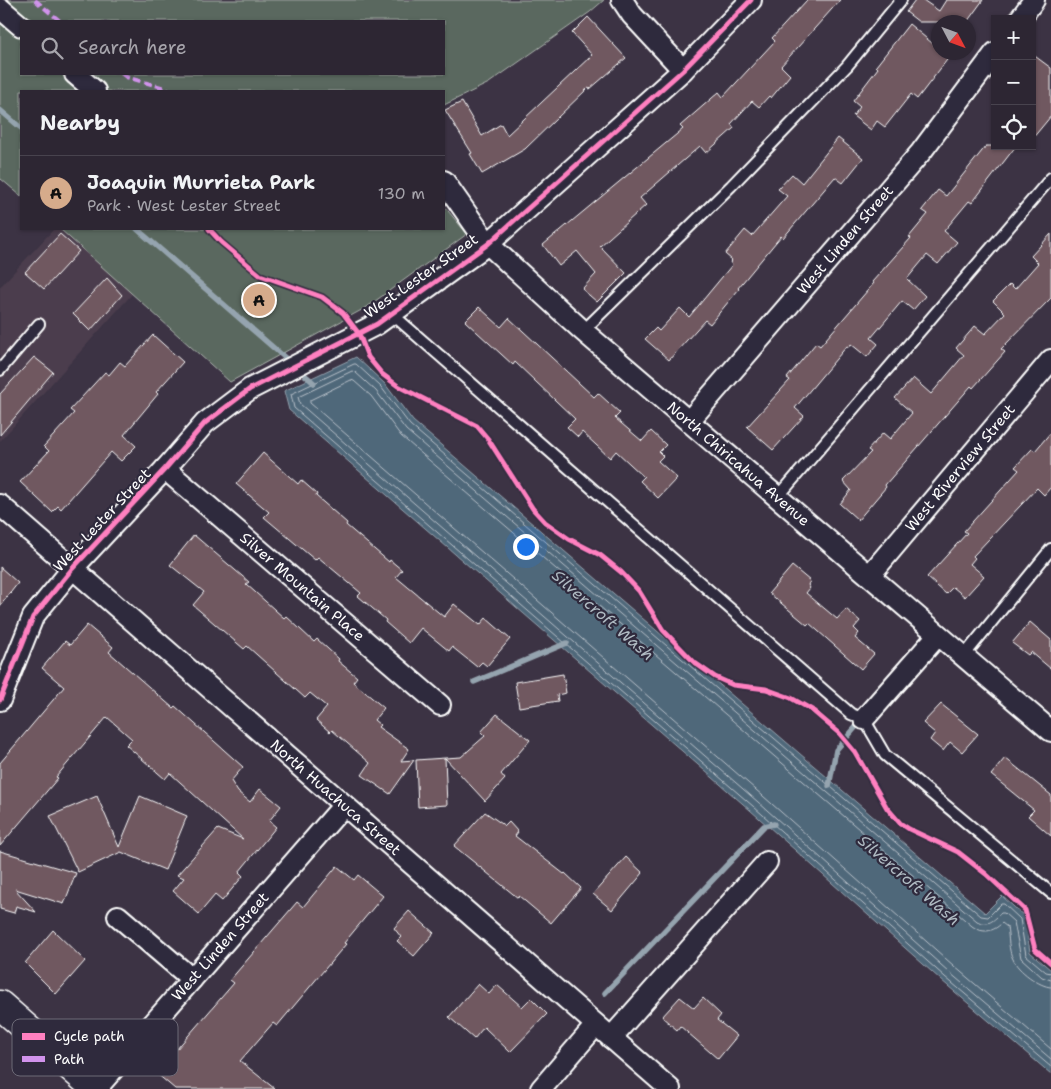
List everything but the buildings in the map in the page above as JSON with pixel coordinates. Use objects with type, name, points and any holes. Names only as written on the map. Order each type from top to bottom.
[{"type":"street","points":[[622,0],[632,15],[683,70]]},
{"type":"street","name":"West Lester Street","points":[[0,700],[33,616],[72,569],[165,470],[205,423],[250,388],[377,324],[488,244],[683,70],[751,0]]},
{"type":"street","points":[[1023,15],[1034,0]]},
{"type":"street","points":[[0,8],[20,25]]},
{"type":"street","name":"West Linden Street","points":[[689,422],[920,152],[991,58]]},
{"type":"street","points":[[76,75],[94,90]]},
{"type":"street","name":"North Chiricahua Avenue","points":[[445,182],[488,244],[583,331],[1051,731]]},
{"type":"street","name":"West Riverview Street","points":[[870,575],[1051,360]]},
{"type":"street","name":"Silver Mountain Place","points":[[165,470],[440,705]]},
{"type":"street","name":"North Huachuca Street","points":[[0,506],[670,1089]]},
{"type":"street","points":[[864,719],[938,635]]},
{"type":"street","name":"West Linden Street","points":[[157,1019],[344,805]]},
{"type":"street","points":[[540,1089],[603,1031],[766,862]]},
{"type":"street","points":[[118,916],[192,979]]},
{"type":"street","points":[[0,1005],[16,1019]]},
{"type":"street","points":[[81,1076],[96,1089]]},
{"type":"street","name":"West Linden Street","points":[[96,1089],[107,1076]]},
{"type":"lane","points":[[583,331],[731,186],[840,73],[901,0]]},
{"type":"lane","points":[[778,497],[1051,178]]},
{"type":"lane","points":[[392,314],[850,714],[864,719],[885,755],[1051,893]]},
{"type":"lane","points":[[0,370],[40,324]]},
{"type":"lane","points":[[963,657],[1051,549]]},
{"type":"shaded area","points":[[53,230],[61,230],[133,293],[0,441],[0,287]]},
{"type":"green space","points":[[0,0],[604,0],[590,12],[489,83],[445,105],[445,90],[20,90],[20,195],[1,179]]},
{"type":"green space","points":[[445,207],[467,234],[367,307],[230,382],[61,230],[445,230]]},
{"type":"water","points":[[356,357],[385,384],[413,421],[985,913],[1002,896],[1025,917],[1030,952],[1051,970],[1051,1074],[289,410],[284,391]]},
{"type":"waterway","name":"Silvercroft Wash","points":[[0,110],[20,127]]},
{"type":"waterway","name":"Silvercroft Wash","points":[[138,230],[314,383]]},
{"type":"waterway","points":[[474,682],[567,643]]},
{"type":"waterway","points":[[829,786],[836,750],[855,728]]},
{"type":"waterway","points":[[605,993],[764,826],[774,824]]},
{"type":"marked path","points":[[35,0],[59,20]]},
{"type":"marked path","points":[[123,75],[168,90]]},
{"type":"cycle path","points":[[0,700],[33,617],[72,569],[205,423],[250,389],[377,324],[488,244],[683,70],[751,0]]},
{"type":"cycle path","points":[[210,230],[221,242],[260,275],[322,297],[343,313],[359,334],[368,357],[382,374],[398,386],[477,426],[488,439],[533,509],[545,522],[569,539],[600,555],[621,572],[639,591],[663,630],[695,663],[715,677],[733,685],[766,689],[791,698],[812,710],[839,733],[855,752],[887,808],[900,823],[958,852],[986,874],[1025,910],[1035,949],[1051,963]]},
{"type":"place","name":"Joaquin Murrieta Park","points":[[259,300]]}]
